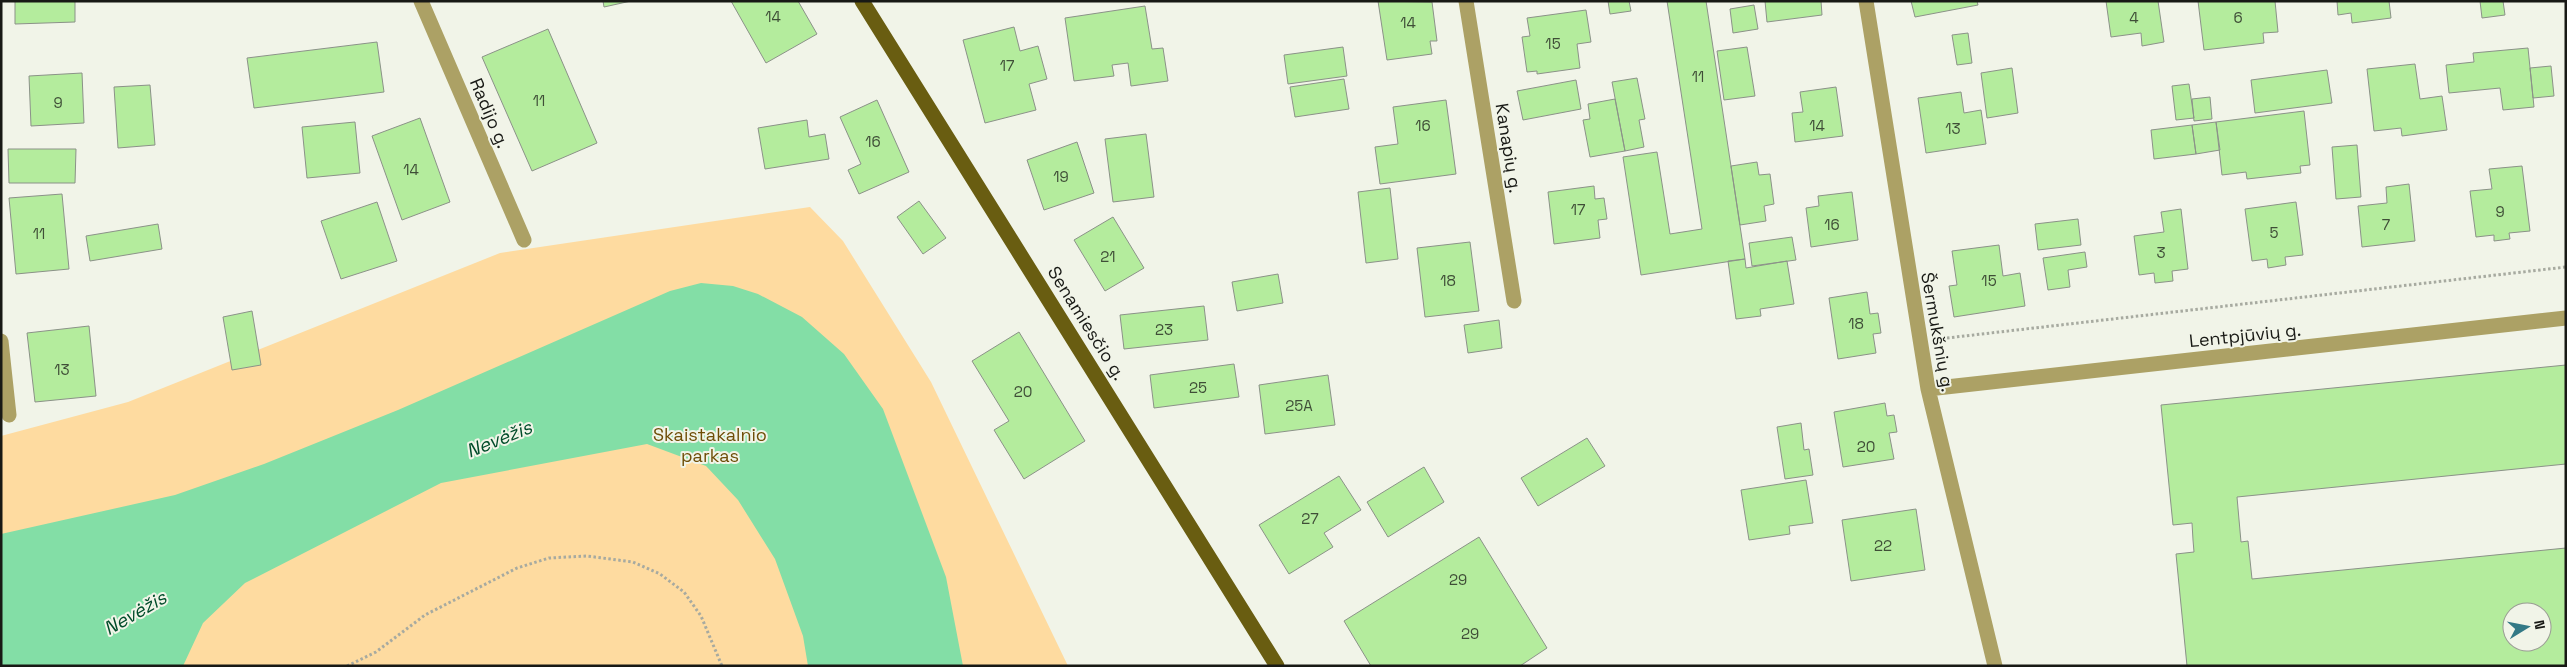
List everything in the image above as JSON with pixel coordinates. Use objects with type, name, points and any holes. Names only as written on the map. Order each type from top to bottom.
[{"type":"main road","name":"Senamiesčio g.","points":[[862,1],[1277,666]]},
{"type":"street","name":"Radijo g.","points":[[421,1],[524,240]]},
{"type":"street","name":"Kanapių g.","points":[[1466,1],[1514,301]]},
{"type":"street","name":"Šermukšnių g.","points":[[1866,1],[1928,389],[1995,666]]},
{"type":"street","name":"Lentpjūvių g.","points":[[1928,389],[2566,318]]},
{"type":"street","points":[[1,341],[9,415]]},
{"type":"path","points":[[1919,341],[2566,267]]},
{"type":"path","points":[[347,666],[376,652],[425,615],[517,568],[549,558],[587,556],[633,562],[660,574],[684,592],[701,616],[722,666]]},
{"type":"green space","name":"Skaistakalnio parkas","points":[[810,207],[843,241],[931,382],[1068,666],[1,666],[1,436],[128,402],[500,253]]},
{"type":"water","name":"Nevėžis","points":[[701,283],[733,286],[758,294],[802,317],[844,354],[883,409],[946,577],[963,666],[808,666],[803,636],[775,559],[738,500],[706,466],[647,444],[441,483],[245,583],[203,623],[183,666],[1,666],[1,534],[175,495],[264,464],[398,410],[670,291]]},
{"type":"building","points":[[15,1],[75,1],[75,22],[15,24]]},
{"type":"building","points":[[603,1],[631,1],[604,7]]},
{"type":"building","points":[[731,1],[798,1],[817,34],[766,63]]},
{"type":"building","points":[[1378,1],[1432,2],[1437,41],[1430,41],[1432,54],[1387,60]]},
{"type":"building","points":[[1608,1],[1629,1],[1631,11],[1610,14]]},
{"type":"building","points":[[1667,1],[1706,1],[1745,259],[1641,275],[1623,157],[1657,152],[1670,234],[1702,229]]},
{"type":"building","points":[[1765,1],[1821,1],[1822,15],[1767,22]]},
{"type":"building","points":[[1911,1],[1977,1],[1978,5],[1915,17]]},
{"type":"building","points":[[2106,1],[2158,1],[2164,42],[2142,46],[2141,33],[2111,37]]},
{"type":"building","points":[[2198,1],[2275,1],[2278,32],[2263,33],[2264,43],[2204,50]]},
{"type":"building","points":[[2337,1],[2389,1],[2391,18],[2352,23],[2351,13],[2338,15]]},
{"type":"building","points":[[2480,1],[2503,1],[2505,15],[2482,18]]},
{"type":"building","points":[[1754,5],[1758,29],[1733,33],[1730,9]]},
{"type":"building","points":[[1145,6],[1152,49],[1163,48],[1168,81],[1131,86],[1128,63],[1112,65],[1114,76],[1074,81],[1065,18]]},
{"type":"building","points":[[1586,10],[1591,42],[1577,44],[1580,68],[1537,74],[1537,71],[1527,72],[1522,37],[1530,36],[1527,18]]},
{"type":"building","points":[[1014,27],[1020,51],[1038,46],[1047,79],[1029,84],[1036,110],[985,123],[963,40]]},
{"type":"building","points":[[548,29],[597,143],[532,171],[482,57]]},
{"type":"building","points":[[1968,33],[1972,63],[1957,65],[1952,35]]},
{"type":"building","points":[[377,42],[384,92],[254,108],[247,58]]},
{"type":"building","points":[[1343,47],[1347,76],[1288,84],[1284,55]]},
{"type":"building","points":[[1747,47],[1755,96],[1724,100],[1717,51]]},
{"type":"building","points":[[2528,48],[2534,107],[2503,110],[2500,88],[2449,93],[2446,65],[2474,62],[2473,53]]},
{"type":"building","points":[[2415,64],[2420,99],[2442,96],[2447,130],[2402,136],[2401,128],[2374,131],[2367,69]]},
{"type":"building","points":[[2551,66],[2554,96],[2533,98],[2530,68]]},
{"type":"building","points":[[2012,68],[2018,113],[1987,118],[1981,73]]},
{"type":"building","points":[[2327,70],[2332,103],[2255,113],[2251,80]]},
{"type":"building","points":[[82,73],[84,123],[31,126],[29,76]]},
{"type":"building","points":[[1637,78],[1645,119],[1639,120],[1644,147],[1625,151],[1612,82]]},
{"type":"building","points":[[1344,79],[1349,109],[1295,117],[1290,87]]},
{"type":"building","points":[[1576,80],[1581,109],[1523,120],[1517,91]]},
{"type":"building","points":[[2189,84],[2194,118],[2176,120],[2172,86]]},
{"type":"building","points":[[150,85],[155,145],[118,148],[114,87]]},
{"type":"building","points":[[1836,87],[1843,136],[1795,142],[1792,113],[1803,112],[1800,92]]},
{"type":"building","points":[[1961,92],[1964,113],[1981,110],[1986,144],[1926,153],[1918,98]]},
{"type":"building","points":[[2210,97],[2212,119],[2194,121],[2192,99]]},
{"type":"building","points":[[1615,99],[1625,151],[1590,157],[1583,120],[1590,119],[1588,104]]},
{"type":"building","points":[[877,100],[909,172],[859,194],[848,170],[861,164],[840,117]]},
{"type":"building","points":[[1446,100],[1456,174],[1380,184],[1375,147],[1398,144],[1393,107]]},
{"type":"building","points":[[2304,111],[2310,165],[2300,166],[2301,173],[2247,179],[2246,172],[2222,175],[2216,122]]},
{"type":"building","points":[[420,118],[450,202],[402,220],[372,136]]},
{"type":"building","points":[[807,120],[809,137],[825,134],[829,159],[765,169],[758,128]]},
{"type":"building","points":[[355,122],[360,173],[307,178],[302,127]]},
{"type":"building","points":[[2216,122],[2220,150],[2196,154],[2192,125]]},
{"type":"building","points":[[2192,125],[2196,154],[2154,159],[2151,130]]},
{"type":"building","points":[[1146,134],[1154,197],[1113,202],[1105,139]]},
{"type":"building","points":[[1077,142],[1094,193],[1044,210],[1027,160]]},
{"type":"building","points":[[2357,145],[2361,197],[2336,199],[2332,147]]},
{"type":"building","points":[[8,149],[76,149],[75,183],[9,183]]},
{"type":"building","points":[[1757,162],[1759,175],[1770,174],[1774,204],[1764,206],[1766,221],[1740,225],[1731,166]]},
{"type":"building","points":[[2522,166],[2530,231],[2509,233],[2510,239],[2494,241],[2494,235],[2476,237],[2470,191],[2492,189],[2489,169]]},
{"type":"building","points":[[2409,184],[2415,241],[2362,247],[2358,206],[2387,203],[2386,187]]},
{"type":"building","points":[[1594,186],[1595,199],[1604,198],[1607,219],[1598,220],[1600,238],[1554,244],[1548,192]]},
{"type":"building","points":[[1390,188],[1398,259],[1366,263],[1358,192]]},
{"type":"building","points":[[1852,192],[1858,240],[1811,247],[1806,208],[1819,206],[1818,196]]},
{"type":"building","points":[[62,194],[69,269],[16,274],[9,198]]},
{"type":"building","points":[[919,201],[946,238],[923,254],[897,217]]},
{"type":"building","points":[[377,202],[397,261],[341,279],[321,221]]},
{"type":"building","points":[[2296,202],[2303,255],[2285,257],[2286,265],[2268,268],[2267,259],[2252,261],[2245,209]]},
{"type":"building","points":[[2181,209],[2188,269],[2172,271],[2173,281],[2155,283],[2154,273],[2139,275],[2134,236],[2164,232],[2161,212]]},
{"type":"building","points":[[1113,217],[1144,268],[1105,291],[1074,240]]},
{"type":"building","points":[[2078,219],[2081,245],[2038,250],[2035,224]]},
{"type":"building","points":[[158,224],[162,249],[90,261],[86,236]]},
{"type":"building","points":[[1792,237],[1796,260],[1752,266],[1749,243]]},
{"type":"building","points":[[1470,242],[1479,311],[1425,317],[1417,248]]},
{"type":"building","points":[[1999,245],[2003,276],[2020,273],[2025,306],[1954,317],[1949,286],[1957,285],[1952,251]]},
{"type":"building","points":[[2085,252],[2087,267],[2068,270],[2070,287],[2048,290],[2043,258]]},
{"type":"building","points":[[1745,259],[1746,268],[1787,261],[1794,304],[1760,309],[1761,316],[1736,319],[1728,261]]},
{"type":"building","points":[[1278,274],[1283,303],[1237,311],[1232,282]]},
{"type":"building","points":[[1867,292],[1870,314],[1878,313],[1881,333],[1873,334],[1876,353],[1838,359],[1829,298]]},
{"type":"building","points":[[1204,306],[1208,340],[1124,349],[1120,315]]},
{"type":"building","points":[[252,311],[261,365],[232,370],[223,317]]},
{"type":"building","points":[[1499,320],[1502,348],[1468,353],[1464,325]]},
{"type":"building","points":[[89,326],[96,396],[35,402],[27,333]]},
{"type":"building","points":[[1019,332],[1085,441],[1024,479],[994,430],[1009,421],[972,361]]},
{"type":"building","points":[[1234,364],[1239,397],[1154,408],[1150,375]]},
{"type":"building","points":[[2566,365],[2566,464],[2237,497],[2241,542],[2248,541],[2252,579],[2566,548],[2566,666],[2187,666],[2176,554],[2194,552],[2192,523],[2173,525],[2161,405]]},
{"type":"building","points":[[1328,375],[1335,425],[1265,434],[1259,385]]},
{"type":"building","points":[[1885,403],[1887,416],[1894,415],[1897,432],[1889,433],[1894,459],[1843,467],[1834,412]]},
{"type":"building","points":[[1801,423],[1804,450],[1809,449],[1813,475],[1785,479],[1777,427]]},
{"type":"building","points":[[1587,438],[1605,466],[1538,506],[1521,478]]},
{"type":"building","points":[[1424,467],[1444,502],[1388,537],[1367,502]]},
{"type":"building","points":[[1339,476],[1361,510],[1324,533],[1333,547],[1289,574],[1259,525]]},
{"type":"building","points":[[1806,480],[1813,523],[1789,526],[1790,534],[1749,540],[1741,490]]},
{"type":"building","points":[[1916,509],[1925,570],[1851,581],[1842,520]]},
{"type":"building","points":[[1479,537],[1547,648],[1520,666],[1371,666],[1344,621]]}]
